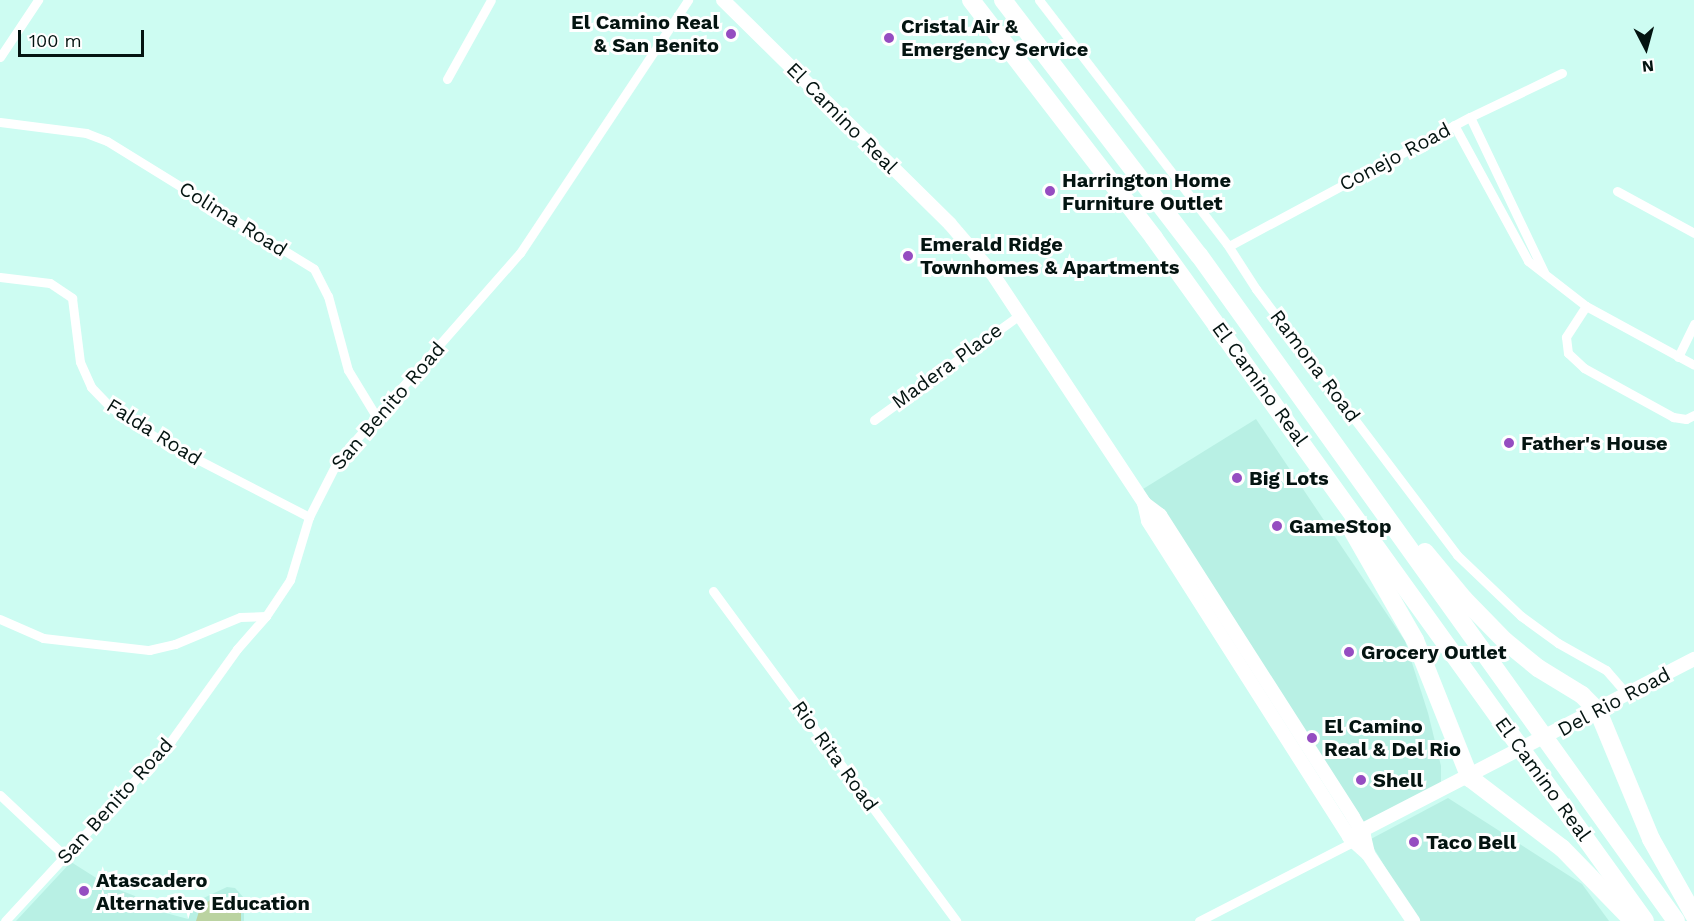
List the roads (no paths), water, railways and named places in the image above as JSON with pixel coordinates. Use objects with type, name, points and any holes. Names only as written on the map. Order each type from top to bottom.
[{"type":"highway","name":"El Camino Real","points":[[971,0],[1100,164],[1645,921]]},
{"type":"highway","name":"El Camino Real","points":[[1003,0],[1126,156],[1676,921]]},
{"type":"highway","points":[[1312,457],[1415,640],[1470,777],[1562,848],[1633,921]]},
{"type":"highway","points":[[1382,510],[1426,553],[1470,606],[1505,641],[1538,668],[1582,695],[1598,711],[1651,838],[1694,915]]},
{"type":"main road","name":"El Camino Real","points":[[723,0],[950,224],[1021,314],[1144,503],[1154,531],[1353,838],[1368,854],[1413,921]]},
{"type":"main road","name":"Del Rio Road","points":[[1353,838],[1694,659]]},
{"type":"street","points":[[0,57],[38,0]]},
{"type":"street","points":[[447,79],[492,0]]},
{"type":"street","name":"San Benito Road","points":[[5,921],[171,741],[237,649],[266,616],[290,580],[309,517],[338,460],[520,253],[688,0]]},
{"type":"street","name":"Ramona Road","points":[[1039,0],[1229,246],[1256,289],[1457,555],[1521,616],[1557,643],[1606,670],[1628,695]]},
{"type":"street","name":"Conejo Road","points":[[1229,246],[1454,125],[1562,72]]},
{"type":"street","points":[[1470,117],[1547,277]]},
{"type":"street","name":"Colima Road","points":[[0,122],[86,134],[107,141],[314,269],[328,296],[348,370],[376,416]]},
{"type":"street","points":[[1454,125],[1505,224],[1528,261],[1586,306],[1694,365]]},
{"type":"street","points":[[1617,191],[1694,233]]},
{"type":"street","name":"Falda Road","points":[[0,277],[50,283],[72,298],[84,375],[99,399],[160,440],[309,517]]},
{"type":"street","points":[[1586,306],[1566,337],[1568,353],[1584,368],[1673,417],[1686,419],[1694,414]]},
{"type":"street","name":"Madera Place","points":[[874,420],[1021,314]]},
{"type":"street","points":[[1678,357],[1694,324]]},
{"type":"street","name":"Rio Rita Road","points":[[713,591],[956,921]]},
{"type":"street","points":[[0,619],[43,638],[149,650],[175,644],[240,617],[266,616]]},
{"type":"street","points":[[0,795],[65,856]]},
{"type":"street","name":"Del Rio Road","points":[[1199,921],[1353,838]]},
{"type":"place","name":"El Camino Real & San Benito","points":[[731,34]]},
{"type":"place","name":"Cristal Air & Emergency Service","points":[[889,38]]},
{"type":"place","name":"Harrington Home Furniture Outlet","points":[[1050,191]]},
{"type":"place","name":"Emerald Ridge Townhomes & Apartments","points":[[908,256]]},
{"type":"place","name":"Father's House","points":[[1509,443]]},
{"type":"place","name":"Big Lots","points":[[1237,478]]},
{"type":"place","name":"GameStop","points":[[1277,526]]},
{"type":"place","name":"Grocery Outlet","points":[[1349,652]]},
{"type":"place","name":"El Camino Real & Del Rio","points":[[1312,738]]},
{"type":"place","name":"Shell","points":[[1361,780]]},
{"type":"place","name":"Taco Bell","points":[[1414,842]]},
{"type":"place","name":"Atascadero Alternative Education","points":[[84,891]]}]
